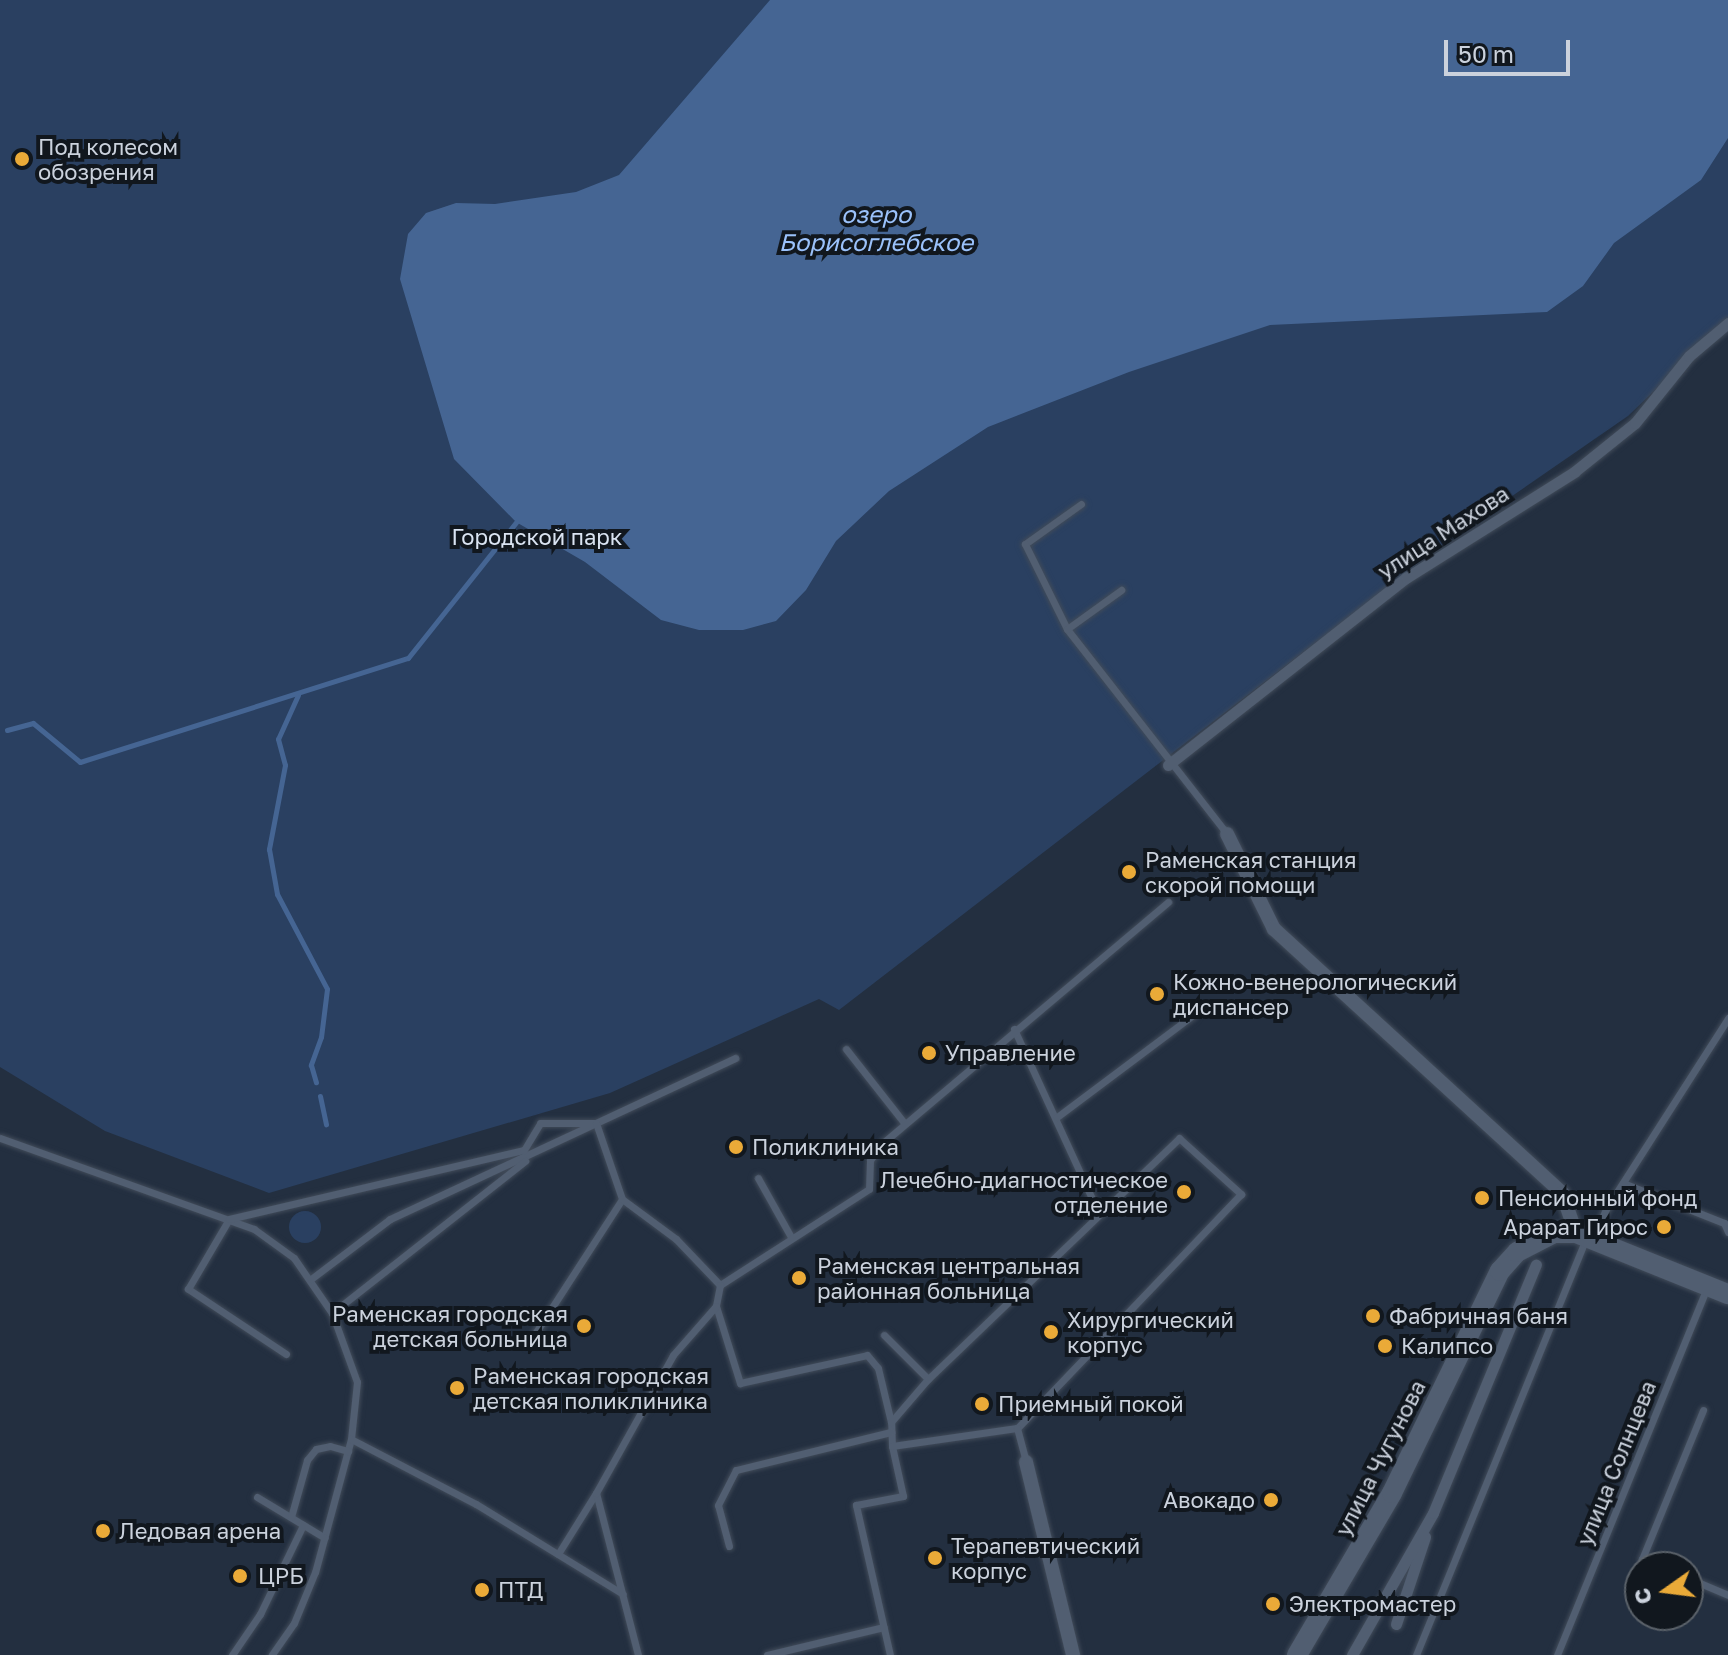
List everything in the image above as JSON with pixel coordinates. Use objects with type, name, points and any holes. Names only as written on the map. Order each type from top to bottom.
[{"type":"main road","points":[[1585,1236],[1728,1294]]},
{"type":"main road","name":"улица Чугунова","points":[[1297,1655],[1392,1493],[1500,1271],[1517,1252],[1539,1239],[1585,1236]]},
{"type":"street","name":"улица Махова","points":[[1168,765],[1406,578],[1574,472],[1635,423],[1689,356],[1728,323]]},
{"type":"street","points":[[1227,834],[1274,929],[1562,1193],[1585,1236]]},
{"type":"street","points":[[1396,1624],[1433,1513],[1536,1264]]},
{"type":"street","points":[[1026,1462],[1073,1655]]},
{"type":"street","points":[[1352,1655],[1433,1513]]},
{"type":"lane","points":[[1081,504],[1025,544],[1067,629],[1168,765],[1227,834]]},
{"type":"lane","points":[[1067,629],[1121,590]]},
{"type":"lane","points":[[890,1655],[856,1505],[903,1496],[892,1446],[891,1422],[878,1368],[867,1355],[740,1383],[716,1306],[720,1285],[869,1189],[870,1160],[905,1124],[1168,902]]},
{"type":"lane","points":[[1057,1117],[1193,1015]]},
{"type":"lane","points":[[1416,1655],[1585,1236],[1623,1183],[1728,1018]]},
{"type":"lane","points":[[1014,1029],[1098,1212]]},
{"type":"lane","points":[[846,1049],[905,1124]]},
{"type":"lane","points":[[311,1279],[390,1219],[735,1058]]},
{"type":"lane","points":[[286,1354],[188,1289],[229,1219],[524,1150],[540,1123],[596,1123]]},
{"type":"lane","points":[[596,1123],[622,1199],[676,1239],[720,1285]]},
{"type":"lane","points":[[0,1138],[229,1219],[276,1244],[311,1279],[332,1313],[357,1382],[351,1439],[306,1596],[272,1655]]},
{"type":"lane","points":[[891,1422],[928,1379],[1098,1212],[1179,1138],[1241,1194],[1017,1428],[892,1446]]},
{"type":"lane","points":[[332,1313],[536,1152]]},
{"type":"lane","points":[[758,1178],[791,1237]]},
{"type":"lane","points":[[1623,1183],[1724,1223],[1728,1232]]},
{"type":"lane","points":[[529,1343],[622,1199]]},
{"type":"lane","name":"улица Солнцева","points":[[1557,1655],[1708,1285]]},
{"type":"lane","points":[[558,1554],[673,1355],[716,1306]]},
{"type":"lane","points":[[884,1335],[928,1379]]},
{"type":"lane","points":[[1645,1551],[1703,1410]]},
{"type":"lane","points":[[1017,1428],[1026,1462]]},
{"type":"lane","points":[[729,1546],[718,1505],[736,1470],[891,1432]]},
{"type":"lane","points":[[351,1439],[476,1504],[623,1594]]},
{"type":"lane","points":[[291,1517],[307,1460],[316,1449],[330,1446],[348,1451]]},
{"type":"lane","points":[[596,1493],[638,1655]]},
{"type":"lane","points":[[257,1497],[325,1538]]},
{"type":"lane","points":[[232,1655],[260,1614],[303,1525]]},
{"type":"lane","points":[[1704,1585],[1728,1595]]},
{"type":"lane","points":[[767,1655],[884,1627]]},
{"type":"green space","name":"Городской парк","points":[[0,0],[1728,0],[1728,320],[1628,416],[1450,539],[839,1010],[819,999],[610,1093],[269,1193],[105,1131],[0,1067]]},
{"type":"green space","points":[[305,1211],[317,1215],[321,1227],[317,1239],[305,1243],[293,1239],[289,1227],[293,1215]]},
{"type":"water","name":"озеро Борисоглебское","points":[[770,0],[1728,0],[1728,138],[1701,180],[1614,243],[1583,286],[1547,312],[1270,325],[1129,372],[988,427],[889,491],[836,541],[806,590],[776,621],[743,630],[699,630],[661,620],[585,562],[516,522],[454,459],[400,279],[408,234],[426,213],[456,203],[495,204],[576,192],[619,175]]},
{"type":"waterway","points":[[7,730],[33,723],[80,762],[408,658],[516,522]]},
{"type":"waterway","points":[[298,695],[278,739],[285,765],[269,849],[277,894],[327,989],[321,1037],[311,1065],[316,1082]]},
{"type":"waterway","points":[[320,1096],[326,1124]]},
{"type":"place","name":"Под колесом обозрения","points":[[22,159]]},
{"type":"place","name":"Раменская станция скорой помощи","points":[[1129,872]]},
{"type":"place","name":"Кожно-венерологический диспансер","points":[[1157,994]]},
{"type":"place","name":"Управление","points":[[929,1053]]},
{"type":"place","name":"Поликлиника","points":[[736,1147]]},
{"type":"place","name":"Лечебно-диагностическое отделение","points":[[1184,1192]]},
{"type":"place","name":"Пенсионный фонд","points":[[1482,1198]]},
{"type":"place","name":"Арарат Гирос","points":[[1664,1227]]},
{"type":"place","name":"Раменская центральная районная больница","points":[[799,1278]]},
{"type":"place","name":"Фабричная баня","points":[[1373,1316]]},
{"type":"place","name":"Раменская городская детская больница","points":[[584,1326]]},
{"type":"place","name":"Хирургический корпус","points":[[1051,1332]]},
{"type":"place","name":"Калипсо","points":[[1385,1346]]},
{"type":"place","name":"Раменская городская детская поликлиника","points":[[457,1388]]},
{"type":"place","name":"Приемный покой","points":[[982,1404]]},
{"type":"place","name":"Авокадо","points":[[1271,1500]]},
{"type":"place","name":"Ледовая арена","points":[[103,1531]]},
{"type":"place","name":"Терапевтический корпус","points":[[935,1558]]},
{"type":"place","name":"ЦРБ","points":[[240,1576]]},
{"type":"place","name":"ПТД","points":[[482,1590]]},
{"type":"place","name":"Электромастер","points":[[1273,1604]]}]
